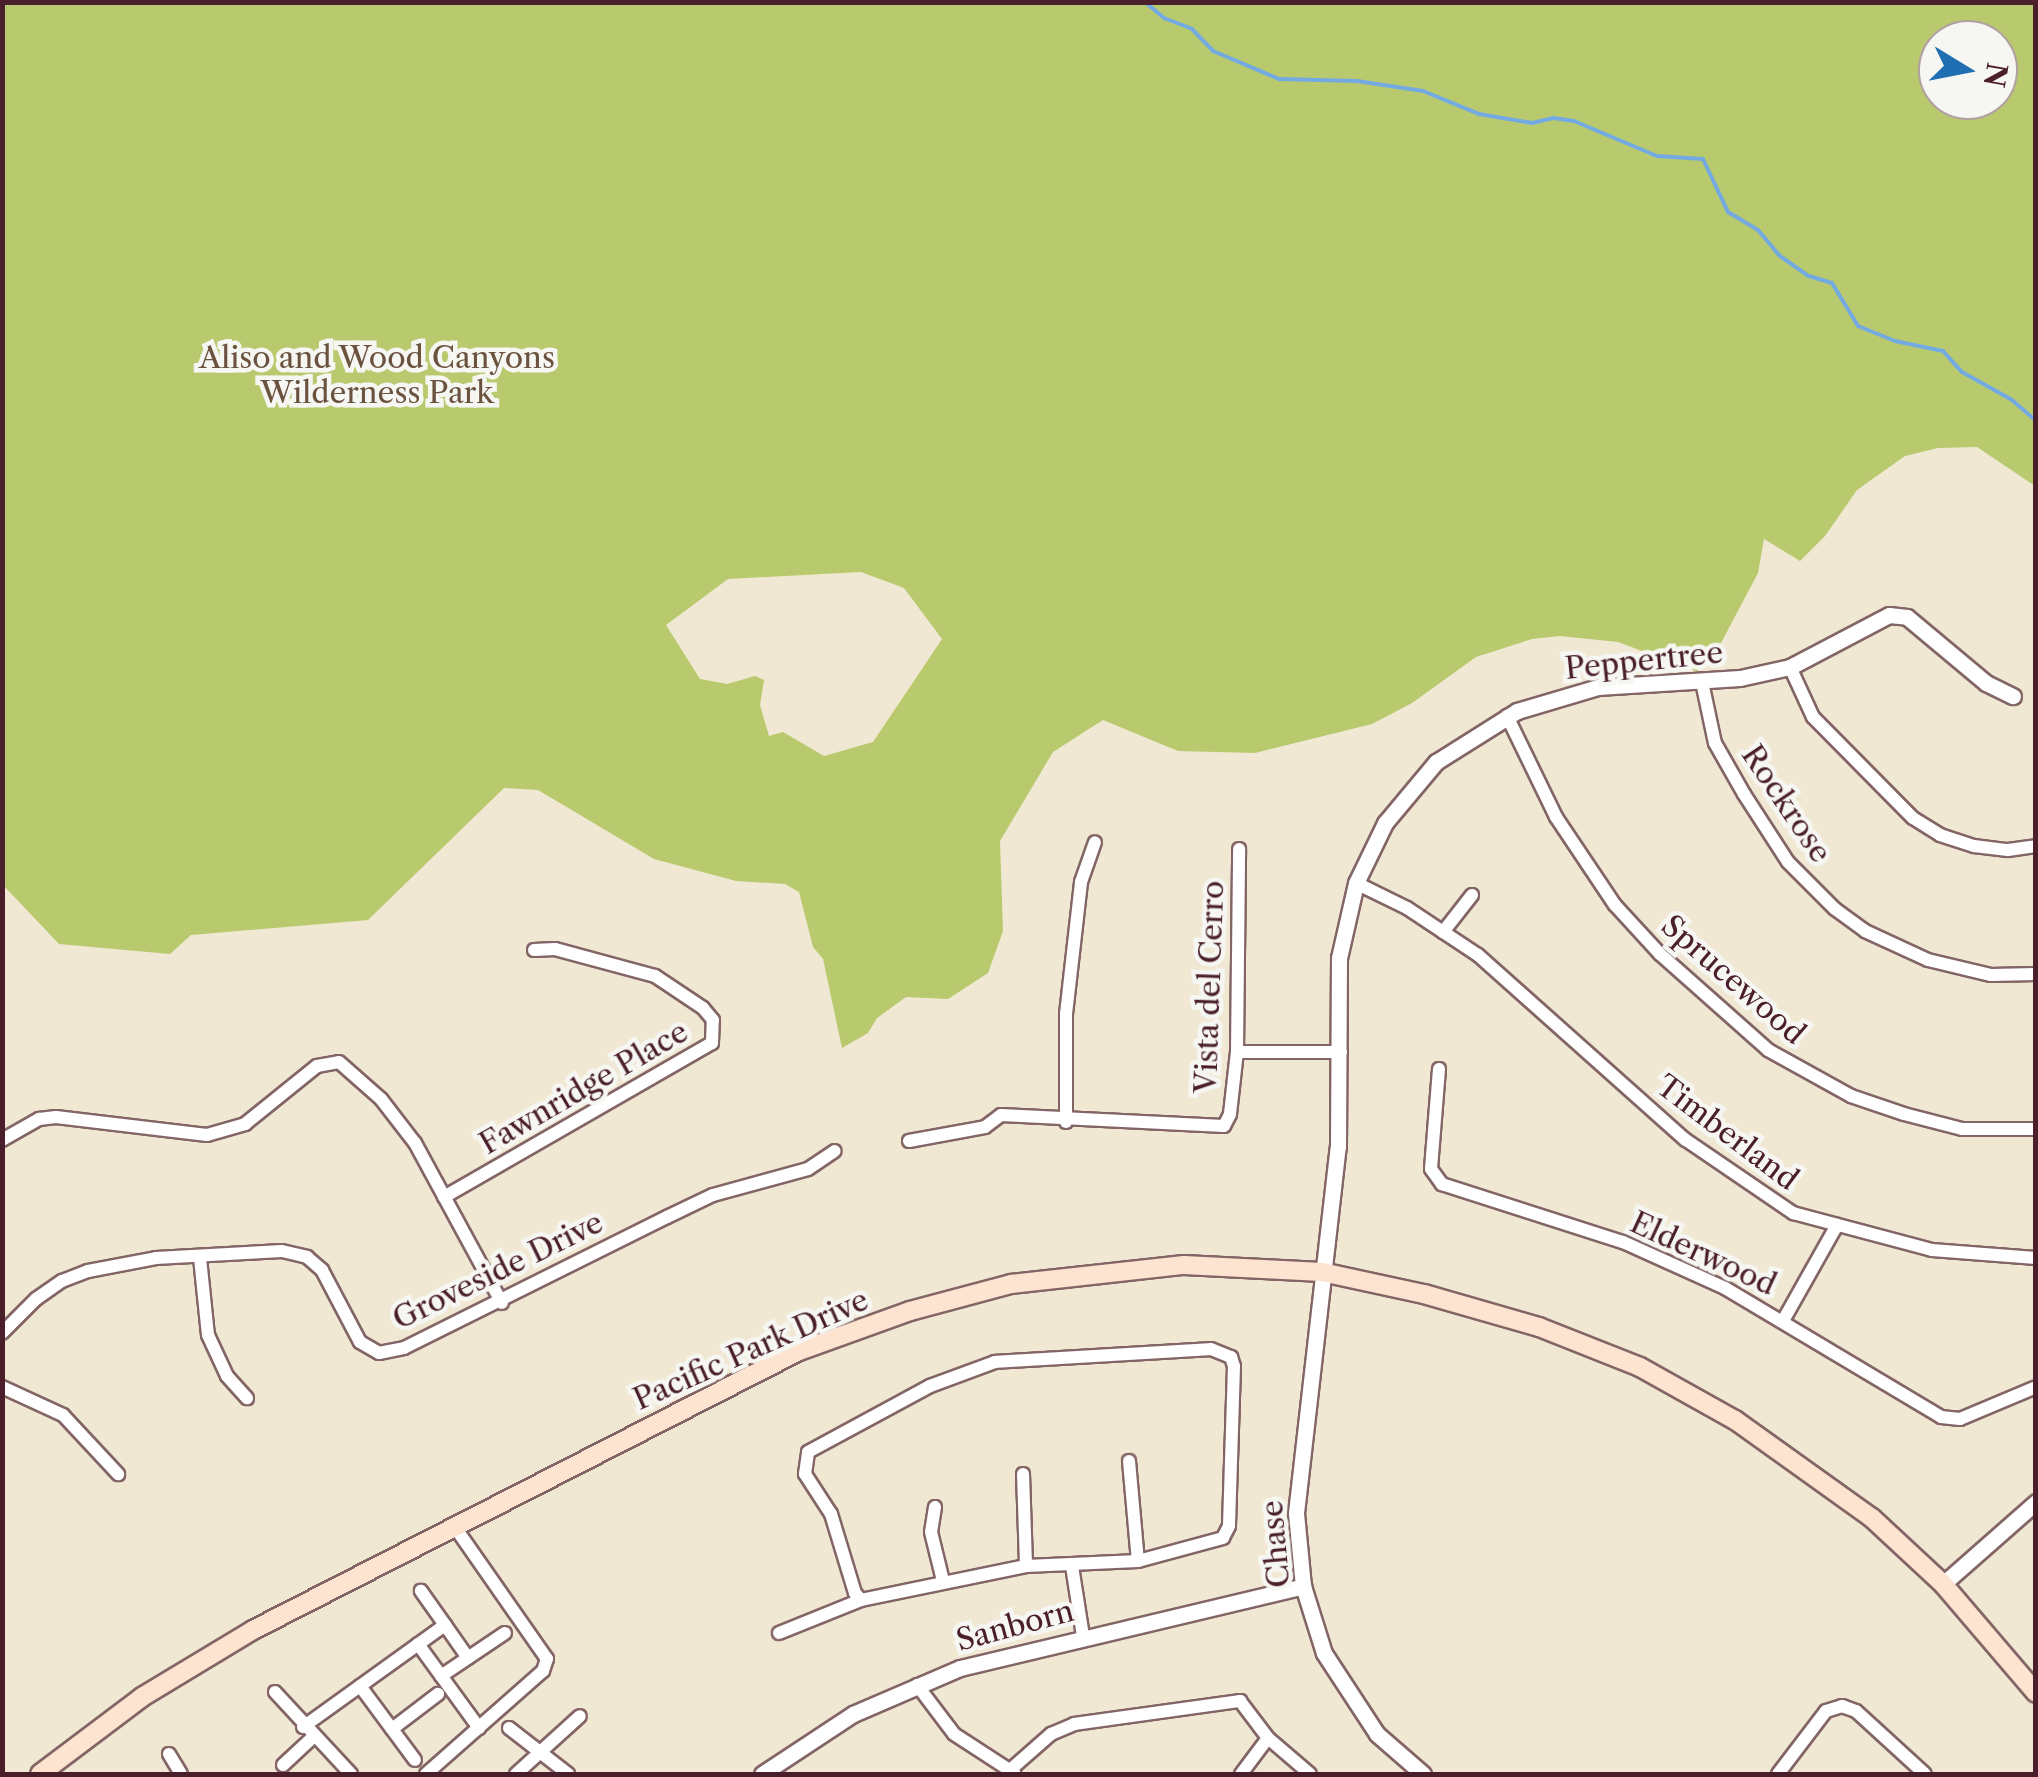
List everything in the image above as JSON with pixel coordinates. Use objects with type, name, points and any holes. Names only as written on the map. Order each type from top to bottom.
[{"type":"main road","name":"Pacific Park Drive","points":[[40,1774],[177,1674],[252,1630],[799,1351],[969,1294],[1093,1272],[1184,1265],[1322,1272],[1480,1308],[1640,1367],[1779,1449],[1872,1518],[1943,1584],[2036,1694]]},
{"type":"street","name":"Peppertree","points":[[1322,1272],[1338,1147],[1339,958],[1356,883],[1385,822],[1436,762],[1507,716],[1558,696],[1598,687],[1702,682],[1790,667],[1890,615],[1907,617],[1986,683],[2013,696]]},
{"type":"street","points":[[1790,667],[1813,717],[1913,818],[1940,836],[1974,846],[2008,850],[2036,846]]},
{"type":"street","name":"Rockrose","points":[[1702,682],[1715,744],[1744,794],[1788,862],[1834,909],[1865,931],[1928,960],[1991,975],[2036,974]]},
{"type":"street","name":"Sprucewood","points":[[1507,716],[1556,817],[1615,905],[1660,954],[1768,1050],[1850,1096],[1904,1114],[1962,1129],[2036,1129]]},
{"type":"street","points":[[910,1141],[985,1127],[1001,1115],[1066,1122],[1066,1014],[1080,882],[1095,842]]},
{"type":"street","name":"Vista del Cerro","points":[[1066,1122],[1224,1126],[1230,1114],[1237,1052],[1238,848]]},
{"type":"street","name":"Timberland","points":[[1356,883],[1478,955],[1714,1161],[1793,1213],[1932,1250],[1976,1257],[2036,1258]]},
{"type":"street","points":[[1443,932],[1472,895]]},
{"type":"street","name":"Fawnridge Place","points":[[444,1196],[712,1043],[713,1020],[703,1008],[656,976],[554,949],[534,950]]},
{"type":"street","points":[[1237,1052],[1341,1052]]},
{"type":"street","points":[[2,1140],[39,1119],[56,1117],[207,1135],[244,1124],[317,1066],[339,1062],[400,1121],[502,1303]]},
{"type":"street","name":"Elderwood","points":[[1439,1068],[1431,1170],[1442,1184],[1623,1242],[1784,1320],[1941,1416],[1960,1419],[2036,1387]]},
{"type":"street","name":"Groveside Drive","points":[[2,1332],[62,1280],[118,1263],[282,1251],[307,1257],[322,1270],[360,1342],[379,1354],[404,1348],[502,1303],[580,1258],[682,1210],[714,1196],[808,1168],[835,1152]]},
{"type":"street","points":[[1784,1320],[1836,1226]]},
{"type":"street","points":[[200,1258],[208,1335],[227,1376],[246,1398]]},
{"type":"street","name":"Chase","points":[[1322,1272],[1296,1513],[1303,1586],[1324,1653],[1350,1698],[1377,1734],[1422,1774]]},
{"type":"street","points":[[779,1633],[861,1600],[943,1581],[1026,1566],[1138,1562],[1196,1547],[1226,1534],[1234,1376],[1231,1357],[1223,1352],[1151,1350],[995,1362],[930,1386],[808,1452],[805,1474],[831,1514],[848,1579],[861,1600]]},
{"type":"street","points":[[2,1387],[63,1415],[118,1474]]},
{"type":"street","points":[[1129,1461],[1138,1562]]},
{"type":"street","points":[[1023,1474],[1026,1566]]},
{"type":"street","points":[[1943,1584],[2036,1502]]},
{"type":"street","points":[[935,1507],[931,1532],[943,1581]]},
{"type":"street","points":[[426,1774],[542,1671],[548,1659],[455,1526]]},
{"type":"street","points":[[1072,1566],[1083,1636]]},
{"type":"street","name":"Sanborn","points":[[762,1774],[852,1714],[960,1668],[1303,1586]]},
{"type":"street","points":[[421,1592],[468,1658]]},
{"type":"street","points":[[283,1765],[308,1732],[360,1686],[445,1625]]},
{"type":"street","points":[[441,1676],[506,1633]]},
{"type":"street","points":[[418,1644],[479,1728]]},
{"type":"street","points":[[917,1685],[954,1734],[1013,1772],[1051,1734],[1074,1724],[1240,1700],[1268,1738],[1310,1774]]},
{"type":"street","points":[[360,1686],[415,1760]]},
{"type":"street","points":[[275,1692],[351,1774]]},
{"type":"street","points":[[392,1729],[438,1694]]},
{"type":"street","points":[[1778,1774],[1826,1710],[1842,1706],[1856,1711],[1924,1774]]},
{"type":"street","points":[[516,1774],[580,1716]]},
{"type":"street","points":[[509,1728],[533,1751],[541,1752],[568,1774]]},
{"type":"street","points":[[1241,1774],[1268,1738]]},
{"type":"street","points":[[169,1754],[181,1774]]},
{"type":"green space","name":"Aliso and Wood Canyons Wilderness Park","points":[[3,2],[2035,3],[2035,486],[1977,447],[1938,448],[1905,456],[1857,490],[1825,536],[1800,561],[1764,539],[1758,573],[1721,643],[1697,665],[1698,672],[1618,642],[1560,636],[1532,639],[1476,657],[1412,703],[1372,724],[1255,753],[1178,751],[1103,720],[1053,752],[1000,841],[1003,931],[988,973],[948,999],[906,997],[877,1018],[868,1033],[842,1048],[823,959],[813,947],[799,892],[785,884],[736,881],[654,859],[538,790],[504,788],[368,920],[191,935],[170,954],[59,944],[3,885]],"holes":[[[861,572],[904,588],[942,639],[873,742],[824,756],[783,732],[769,736],[760,705],[764,680],[755,676],[727,684],[700,679],[666,625],[728,579]]]},
{"type":"waterway","points":[[1145,2],[1164,18],[1192,29],[1213,51],[1279,79],[1357,81],[1423,91],[1479,114],[1532,123],[1553,118],[1574,121],[1657,156],[1703,159],[1728,212],[1758,230],[1780,256],[1809,276],[1832,283],[1858,326],[1895,341],[1943,351],[1962,372],[2012,400],[2036,421]]}]
